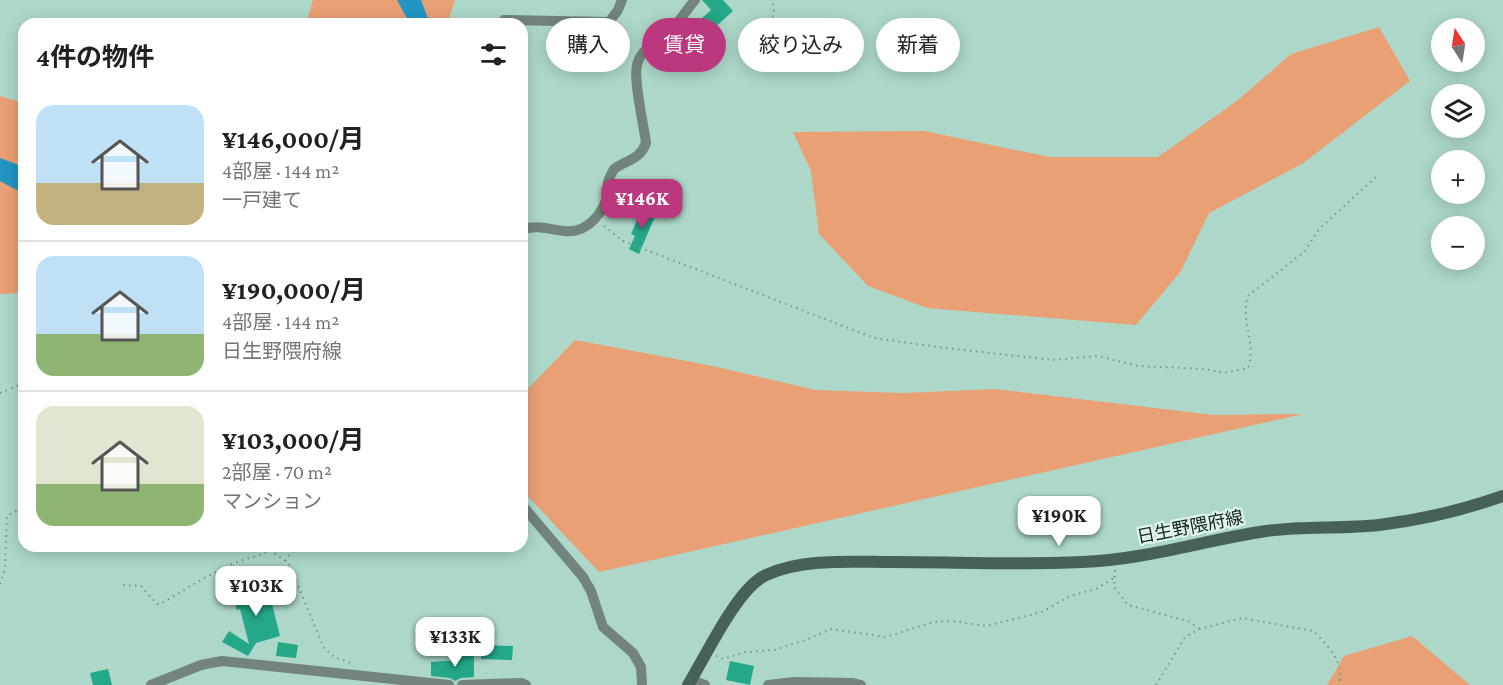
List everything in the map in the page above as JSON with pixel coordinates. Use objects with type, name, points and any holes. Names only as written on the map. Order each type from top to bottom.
[{"type":"main road","name":"日生野隈府線","points":[[690,683],[736,603],[764,576],[788,567],[836,562],[1026,563],[1119,559],[1273,530],[1377,525],[1418,520],[1503,496]]},
{"type":"street","points":[[528,20],[609,22],[622,0]]},
{"type":"street","points":[[528,228],[540,226],[576,231],[587,227],[598,216],[609,190],[608,182],[614,170],[632,161],[643,152],[646,143],[636,77],[637,64],[642,53],[671,30],[695,0]]},
{"type":"street","points":[[528,512],[583,577],[591,591],[603,627],[633,653],[641,667],[642,685]]},
{"type":"street","points":[[151,685],[201,665],[222,661],[449,685]]},
{"type":"street","points":[[768,685],[794,682],[861,685]]},
{"type":"street","points":[[462,685],[521,683],[525,685]]},
{"type":"street","points":[[690,683],[705,685]]},
{"type":"path","points":[[772,0],[774,11],[772,18]]},
{"type":"path","points":[[598,216],[605,228],[623,241],[874,338],[1053,360],[1098,356],[1138,366],[1205,369],[1223,373],[1248,368],[1252,357],[1244,308],[1248,296],[1305,251],[1319,229],[1377,177]]},
{"type":"path","points":[[0,393],[18,385]]},
{"type":"path","points":[[0,584],[6,560],[7,516],[18,510]]},
{"type":"path","points":[[123,585],[141,586],[157,604],[162,603],[194,583],[235,563],[267,552]]},
{"type":"path","points":[[273,552],[289,564],[296,577],[303,602],[324,648],[334,657],[367,670],[370,675]]},
{"type":"path","points":[[285,561],[293,552]]},
{"type":"path","points":[[1119,559],[1114,587],[1128,604],[1188,621],[1200,629]]},
{"type":"path","points":[[708,653],[723,659],[745,652],[774,650],[831,629],[885,637],[934,622],[952,621],[986,626],[1042,612],[1070,596],[1096,589],[1114,578]]},
{"type":"path","points":[[1156,685],[1185,636],[1200,629],[1242,618],[1313,631],[1336,660],[1340,671],[1339,685]]},
{"type":"shaded area","points":[[313,0],[455,0],[449,18],[308,18]]},
{"type":"shaded area","points":[[1379,27],[1410,81],[1302,164],[1209,213],[1181,271],[1136,325],[927,308],[868,286],[819,234],[811,171],[793,132],[924,131],[1050,157],[1158,157],[1238,100],[1291,54]]},
{"type":"shaded area","points":[[0,96],[18,101],[18,293],[0,294]]},
{"type":"shaded area","points":[[575,340],[713,366],[815,390],[903,393],[995,389],[1214,415],[1303,414],[599,572],[528,496],[528,389]]},
{"type":"shaded area","points":[[1412,636],[1470,685],[1327,685],[1344,656]]},
{"type":"water","points":[[397,0],[421,0],[428,18],[407,18]]},
{"type":"water","points":[[0,158],[18,165],[18,191],[0,181]]},
{"type":"building","points":[[702,0],[723,0],[733,11],[725,18],[702,18],[711,10]]},
{"type":"building","points":[[642,209],[656,214],[639,254],[629,249],[635,236],[631,234]]},
{"type":"building","points":[[278,582],[282,597],[271,600],[280,636],[256,643],[248,656],[222,642],[229,631],[249,644],[240,609],[237,610],[233,595]]},
{"type":"building","points":[[278,642],[298,645],[296,658],[276,656]]},
{"type":"building","points":[[481,645],[513,646],[512,660],[481,659]]},
{"type":"building","points":[[460,654],[474,654],[474,677],[455,681],[450,678],[431,676],[431,662],[460,660]]},
{"type":"building","points":[[730,661],[754,666],[750,685],[726,680]]},
{"type":"building","points":[[108,669],[112,685],[93,685],[90,673]]}]
